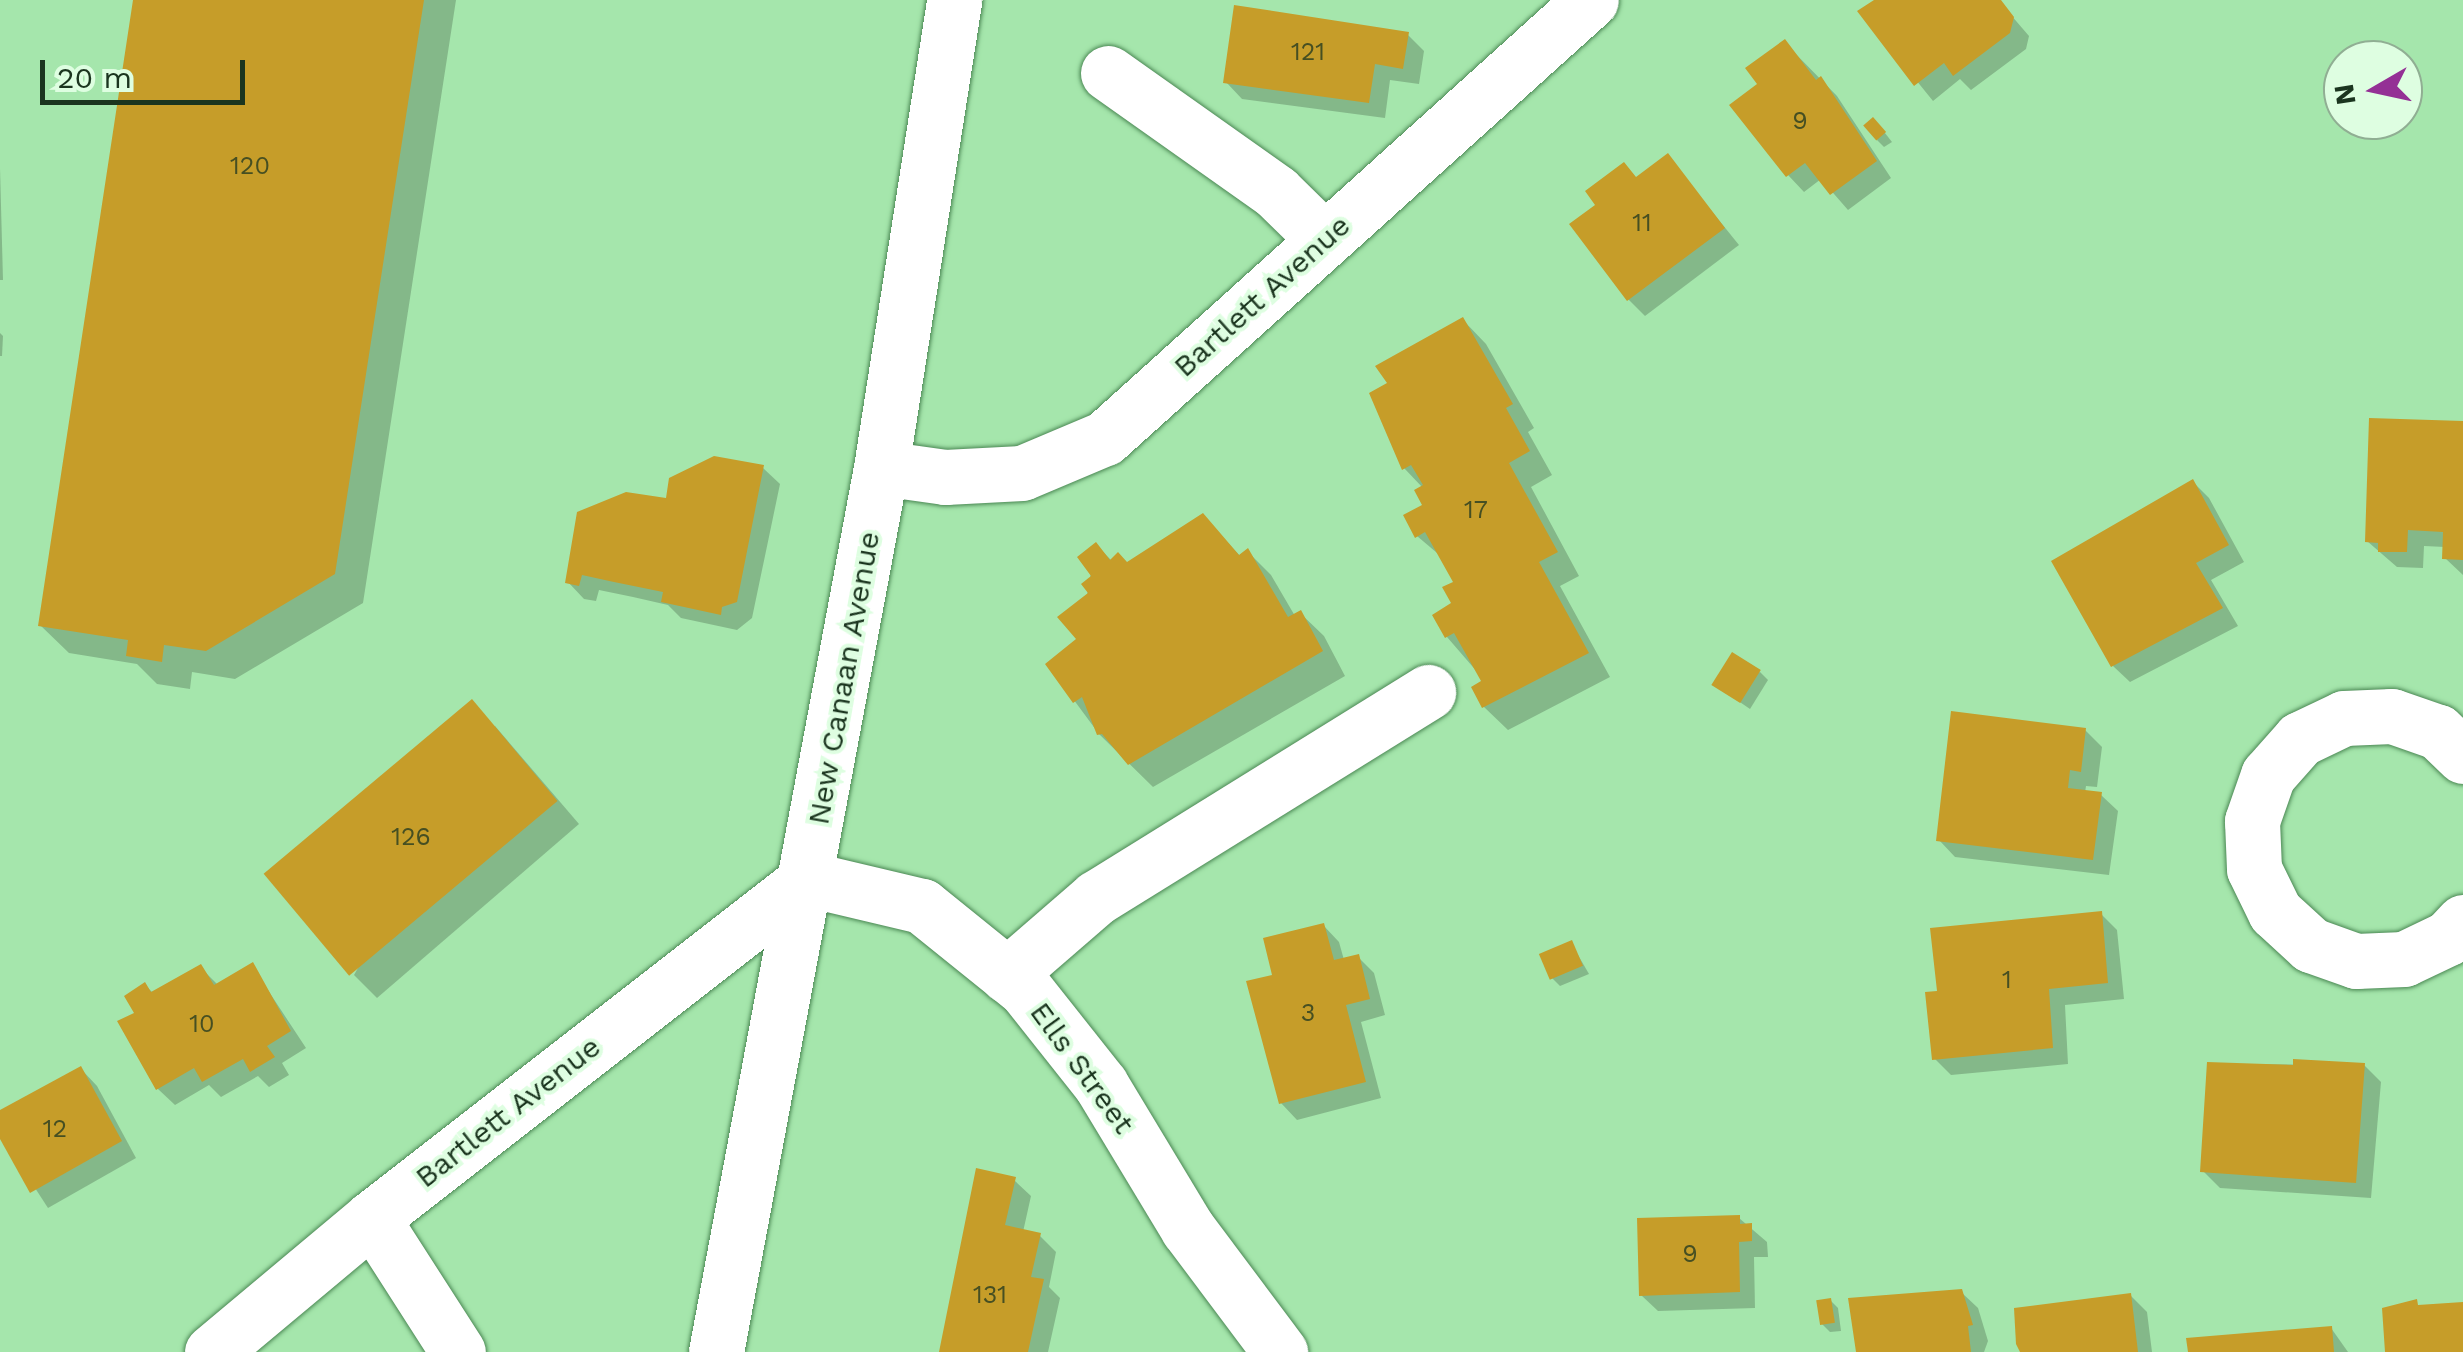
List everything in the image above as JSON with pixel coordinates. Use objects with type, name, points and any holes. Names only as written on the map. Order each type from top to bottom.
[{"type":"street","name":"New Canaan Avenue","points":[[716,1352],[808,879],[881,468],[954,0]]},
{"type":"street","name":"Bartlett Avenue","points":[[881,468],[945,477],[1022,472],[1105,438],[1591,0]]},
{"type":"street","points":[[1108,73],[1276,192],[1324,239]]},
{"type":"street","points":[[1006,975],[1096,898],[1428,692]]},
{"type":"street","points":[[2463,756],[2438,732],[2392,716],[2344,718],[2300,739],[2268,775],[2252,821],[2254,869],[2275,912],[2311,945],[2356,962],[2404,959],[2448,938],[2463,922]]},
{"type":"street","name":"Bartlett Avenue","points":[[212,1352],[372,1218],[808,879]]},
{"type":"street","name":"Ells Street","points":[[808,879],[922,906],[1006,975],[1101,1085],[1188,1230],[1280,1352]]},
{"type":"street","points":[[372,1218],[458,1352]]},
{"type":"building","points":[[133,0],[424,0],[335,574],[206,651],[164,645],[162,662],[126,656],[128,640],[38,626]]},
{"type":"building","points":[[1874,0],[2001,0],[2014,17],[2010,33],[1953,76],[1944,63],[1914,86],[1857,11]]},
{"type":"building","points":[[1234,5],[1409,32],[1403,69],[1375,64],[1369,103],[1223,83]]},
{"type":"building","points":[[1785,39],[1816,80],[1821,76],[1877,161],[1830,195],[1805,163],[1786,177],[1729,105],[1757,84],[1745,68]]},
{"type":"building","points":[[1873,117],[1886,132],[1876,141],[1863,126]]},
{"type":"building","points":[[1668,153],[1725,228],[1627,301],[1569,224],[1595,205],[1585,191],[1624,162],[1636,177]]},
{"type":"building","points":[[1463,317],[1513,404],[1506,408],[1530,451],[1509,463],[1558,552],[1539,562],[1589,653],[1482,708],[1471,687],[1481,681],[1454,633],[1445,638],[1432,615],[1451,603],[1442,587],[1453,582],[1425,532],[1415,538],[1403,515],[1422,505],[1414,490],[1423,485],[1411,465],[1402,470],[1369,393],[1387,383],[1375,366]]},
{"type":"building","points":[[2369,418],[2463,421],[2463,560],[2442,559],[2443,532],[2408,530],[2407,552],[2378,552],[2378,543],[2365,542]]},
{"type":"building","points":[[714,456],[764,465],[737,602],[722,607],[721,615],[661,602],[663,592],[582,575],[579,586],[565,583],[577,512],[626,492],[666,498],[669,478]]},
{"type":"building","points":[[2193,479],[2229,545],[2196,563],[2223,608],[2111,667],[2051,561]]},
{"type":"building","points":[[1203,513],[1239,555],[1248,548],[1288,617],[1301,610],[1323,651],[1128,765],[1102,734],[1097,735],[1082,697],[1073,703],[1045,664],[1076,639],[1057,617],[1088,593],[1081,584],[1091,576],[1077,557],[1096,542],[1110,560],[1118,552],[1127,562]]},
{"type":"building","points":[[1732,652],[1761,670],[1740,703],[1711,685]]},
{"type":"building","points":[[472,699],[557,801],[349,976],[264,874]]},
{"type":"building","points":[[1951,711],[2086,728],[2081,772],[2070,770],[2068,788],[2102,792],[2093,860],[1936,841]]},
{"type":"building","points":[[2102,911],[2108,983],[2049,989],[2053,1048],[1932,1060],[1925,992],[1937,991],[1930,928]]},
{"type":"building","points":[[1324,923],[1334,960],[1359,954],[1370,999],[1346,1005],[1366,1082],[1279,1104],[1246,981],[1272,975],[1263,938]]},
{"type":"building","points":[[1572,940],[1583,966],[1550,980],[1539,954]]},
{"type":"building","points":[[253,962],[291,1031],[267,1046],[275,1057],[250,1072],[243,1059],[202,1082],[194,1068],[156,1090],[117,1021],[134,1013],[124,996],[145,982],[151,992],[201,964],[214,985]]},
{"type":"building","points":[[2293,1059],[2365,1063],[2356,1183],[2200,1172],[2207,1062],[2293,1065]]},
{"type":"building","points":[[81,1066],[122,1141],[30,1193],[0,1139],[0,1110]]},
{"type":"building","points":[[976,1168],[1016,1177],[1005,1225],[1041,1233],[1031,1277],[1044,1279],[1028,1352],[939,1352]]},
{"type":"building","points":[[1740,1215],[1740,1224],[1752,1223],[1752,1241],[1739,1242],[1740,1292],[1639,1296],[1637,1218]]},
{"type":"building","points":[[1962,1289],[1973,1325],[1968,1326],[1971,1352],[1856,1352],[1848,1298]]},
{"type":"building","points":[[2131,1293],[2138,1352],[2020,1352],[2016,1344],[2014,1308]]},
{"type":"building","points":[[1831,1298],[1835,1323],[1820,1325],[1816,1300]]},
{"type":"building","points":[[2417,1299],[2418,1305],[2463,1302],[2463,1352],[2385,1352],[2382,1308]]},
{"type":"building","points":[[2332,1326],[2334,1352],[2188,1352],[2186,1338]]}]
